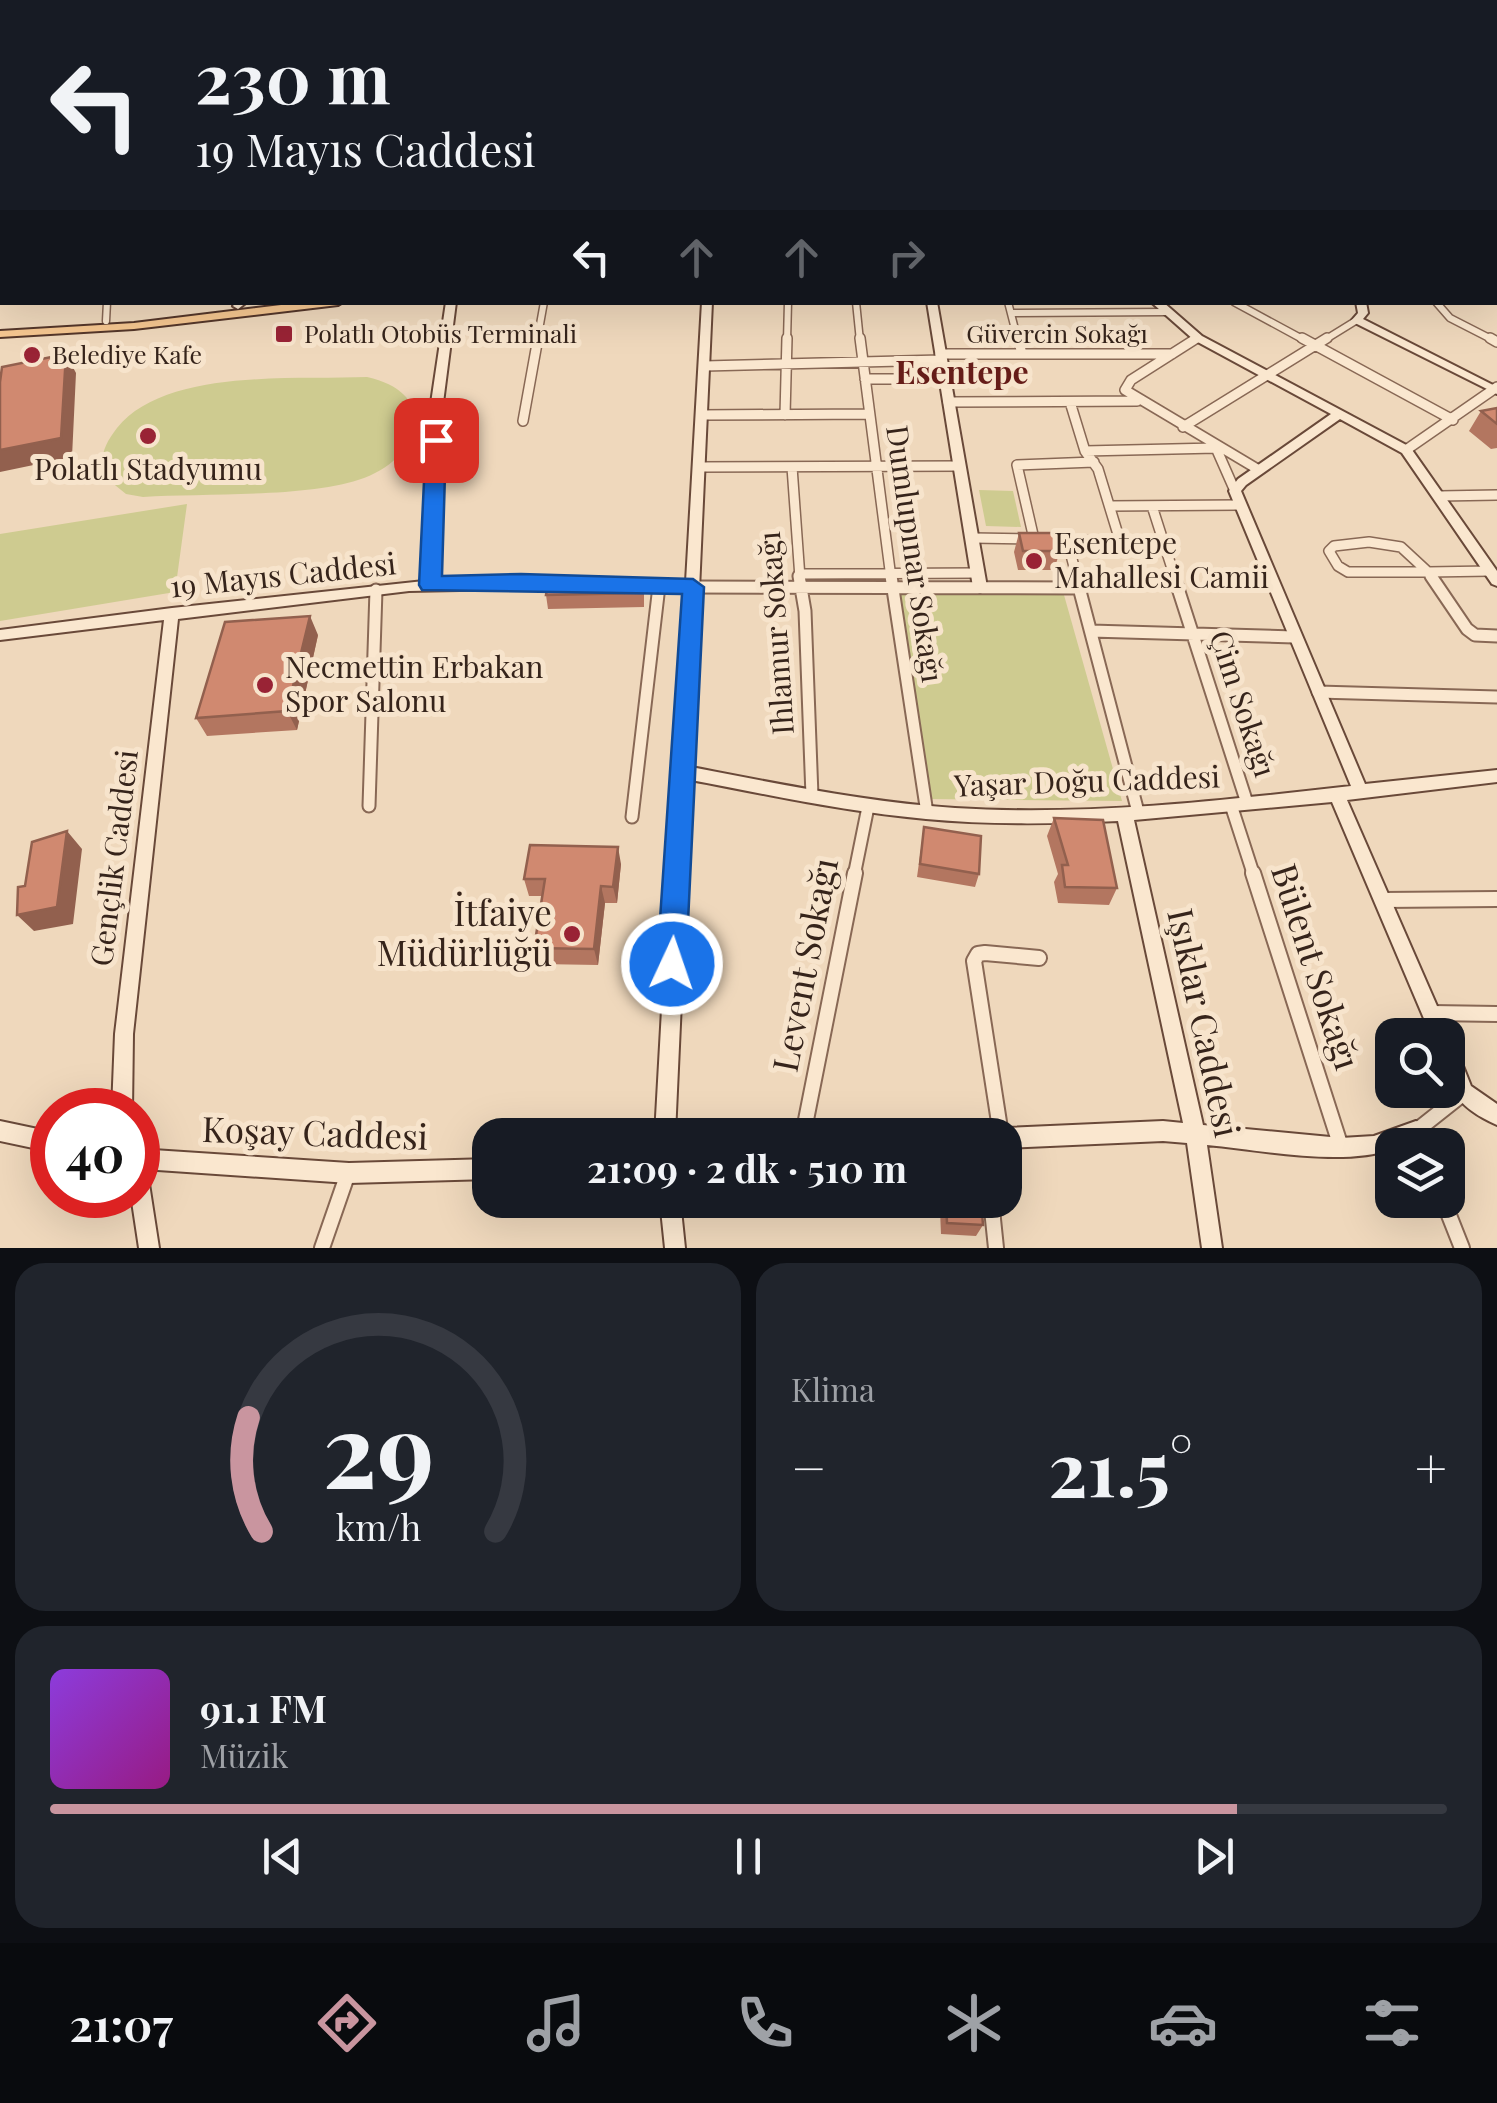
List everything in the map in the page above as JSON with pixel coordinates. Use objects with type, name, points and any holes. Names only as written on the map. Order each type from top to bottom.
[{"type":"main road","points":[[0,326],[106,321],[232,305]]},
{"type":"main road","points":[[0,334],[134,326],[312,305]]},
{"type":"street","points":[[106,305],[106,321]]},
{"type":"street","points":[[430,585],[437,403],[450,305]]},
{"type":"street","points":[[523,421],[543,305]]},
{"type":"street","points":[[665,1118],[707,305]]},
{"type":"street","points":[[784,415],[788,305]]},
{"type":"street","name":"Dumlupınar Sokağı","points":[[856,305],[874,467],[926,812]]},
{"type":"street","points":[[932,305],[979,580]]},
{"type":"street","points":[[1009,305],[1022,354]]},
{"type":"street","points":[[1064,305],[1067,312]]},
{"type":"street","points":[[1138,305],[1141,312]]},
{"type":"street","points":[[1239,305],[1453,420]]},
{"type":"street","points":[[1183,427],[1357,320],[1363,313],[1362,305]]},
{"type":"street","points":[[1439,305],[1450,318],[1497,342]]},
{"type":"street","points":[[1011,313],[1141,312],[1161,307],[1198,338],[1406,450],[1482,559],[1495,570]]},
{"type":"street","points":[[1357,320],[1496,389],[1406,450]]},
{"type":"street","points":[[1198,338],[1131,380],[1125,387],[1128,394],[1258,470]]},
{"type":"street","name":"Güvercin Sokağı","points":[[704,366],[862,364],[1022,354],[1173,354]]},
{"type":"street","points":[[864,379],[945,379]]},
{"type":"street","points":[[948,402],[1140,401]]},
{"type":"street","points":[[1070,402],[1120,542]]},
{"type":"street","points":[[1110,506],[1237,498],[1258,470],[1341,413]]},
{"type":"street","points":[[701,415],[869,414]]},
{"type":"street","points":[[1085,450],[1216,448]]},
{"type":"street","points":[[1216,448],[1360,790]]},
{"type":"street","points":[[1034,539],[1018,465],[1094,462]]},
{"type":"street","points":[[700,467],[960,466]]},
{"type":"street","name":"Ihlamur Sokağı","points":[[792,467],[812,796]]},
{"type":"street","points":[[1440,496],[1497,495]]},
{"type":"street","name":"Çim Sokağı","points":[[1152,506],[1193,634],[1239,804]]},
{"type":"street","points":[[973,538],[1163,542]]},
{"type":"street","points":[[1067,540],[1131,813]]},
{"type":"street","points":[[1495,570],[1428,572],[1346,572],[1336,565],[1330,551],[1334,546],[1389,543],[1402,548],[1428,572],[1466,630],[1476,635],[1497,636]]},
{"type":"street","points":[[800,574],[890,574],[1080,588]]},
{"type":"street","points":[[620,585],[892,587],[979,580]]},
{"type":"street","name":"19 Mayıs Caddesi","points":[[0,636],[430,585],[580,584]]},
{"type":"street","points":[[632,816],[659,586]]},
{"type":"street","points":[[369,806],[376,590]]},
{"type":"street","name":"Gençlik Caddesi","points":[[123,1088],[124,1034],[172,613]]},
{"type":"street","points":[[1091,632],[1294,637]]},
{"type":"street","points":[[1318,692],[1497,697]]},
{"type":"street","name":"Yaşar Doğu Caddesi","points":[[682,772],[868,807],[926,812],[1131,813],[1497,776]]},
{"type":"street","points":[[1337,794],[1434,1018]]},
{"type":"street","name":"Bülent Sokağı","points":[[1239,804],[1341,1148]]},
{"type":"street","name":"Levent Sokağı","points":[[806,1118],[868,807]]},
{"type":"street","name":"Işıklar Caddesi","points":[[1131,813],[1194,1133],[1212,1248]]},
{"type":"street","points":[[1383,900],[1497,899]]},
{"type":"street","points":[[1000,1118],[974,960],[978,954],[1040,958]]},
{"type":"street","points":[[1432,1014],[1497,1014]]},
{"type":"street","points":[[1465,1094],[1497,1115]]},
{"type":"street","points":[[1429,1128],[1449,1108]]},
{"type":"street","points":[[0,1130],[30,1137]]},
{"type":"street","points":[[1022,1135],[1194,1133],[1341,1148],[1375,1146]]},
{"type":"street","name":"Koşay Caddesi","points":[[160,1160],[348,1173],[472,1170]]},
{"type":"street","points":[[322,1248],[348,1173]]},
{"type":"street","points":[[144,1218],[149,1248]]},
{"type":"street","points":[[672,1218],[676,1248]]},
{"type":"street","points":[[992,1218],[996,1248]]},
{"type":"street","points":[[1450,1218],[1462,1248]]},
{"type":"shaded area","name":"Polatlı Stadyumu","points":[[367,377],[390,385],[405,396],[415,425],[410,441],[399,455],[364,478],[287,492],[143,497],[126,494],[105,477],[104,451],[117,428],[139,409],[166,395],[233,381]]},
{"type":"shaded area","points":[[979,490],[1013,491],[1021,527],[986,526]]},
{"type":"shaded area","points":[[187,504],[175,592],[0,621],[0,534]]},
{"type":"shaded area","points":[[900,591],[1064,595],[1122,801],[929,799]]},
{"type":"building","points":[[66,354],[61,438],[0,450],[2,367]]},
{"type":"building","points":[[1497,408],[1497,424],[1481,411]]},
{"type":"building","points":[[1019,533],[1055,533],[1060,551],[1023,551]]},
{"type":"building","points":[[644,581],[643,593],[546,595],[548,582]]},
{"type":"building","name":"Necmettin Erbakan Spor Salonu","points":[[310,616],[287,711],[196,718],[225,622]]},
{"type":"building","points":[[1054,818],[1103,820],[1117,888],[1065,887],[1062,865],[1068,865]]},
{"type":"building","points":[[924,827],[981,836],[979,874],[920,864]]},
{"type":"building","points":[[67,831],[57,907],[17,915],[18,887],[25,886],[32,842]]},
{"type":"building","name":"İtfaiye Müdürlüğü","points":[[530,845],[618,847],[613,887],[601,886],[594,949],[534,948],[545,879],[524,879]]},
{"type":"building","points":[[947,1218],[982,1218],[983,1225],[947,1223]]},
{"type":"place","name":"Polatlı Otobüs Terminali","points":[[284,334]]},
{"type":"place","name":"Belediye Kafe","points":[[32,355]]},
{"type":"place","name":"Polatlı Stadyumu","points":[[148,436]]},
{"type":"place","name":"Esentepe Mahallesi Camii","points":[[1034,561]]},
{"type":"place","name":"Necmettin Erbakan Spor Salonu","points":[[265,685]]},
{"type":"place","name":"İtfaiye Müdürlüğü","points":[[572,934]]},
{"type":"district","name":"Esentepe","points":[[962,373]]},
{"type":"route","points":[[436,440],[430,585],[521,582],[693,587],[672,964]]}]
